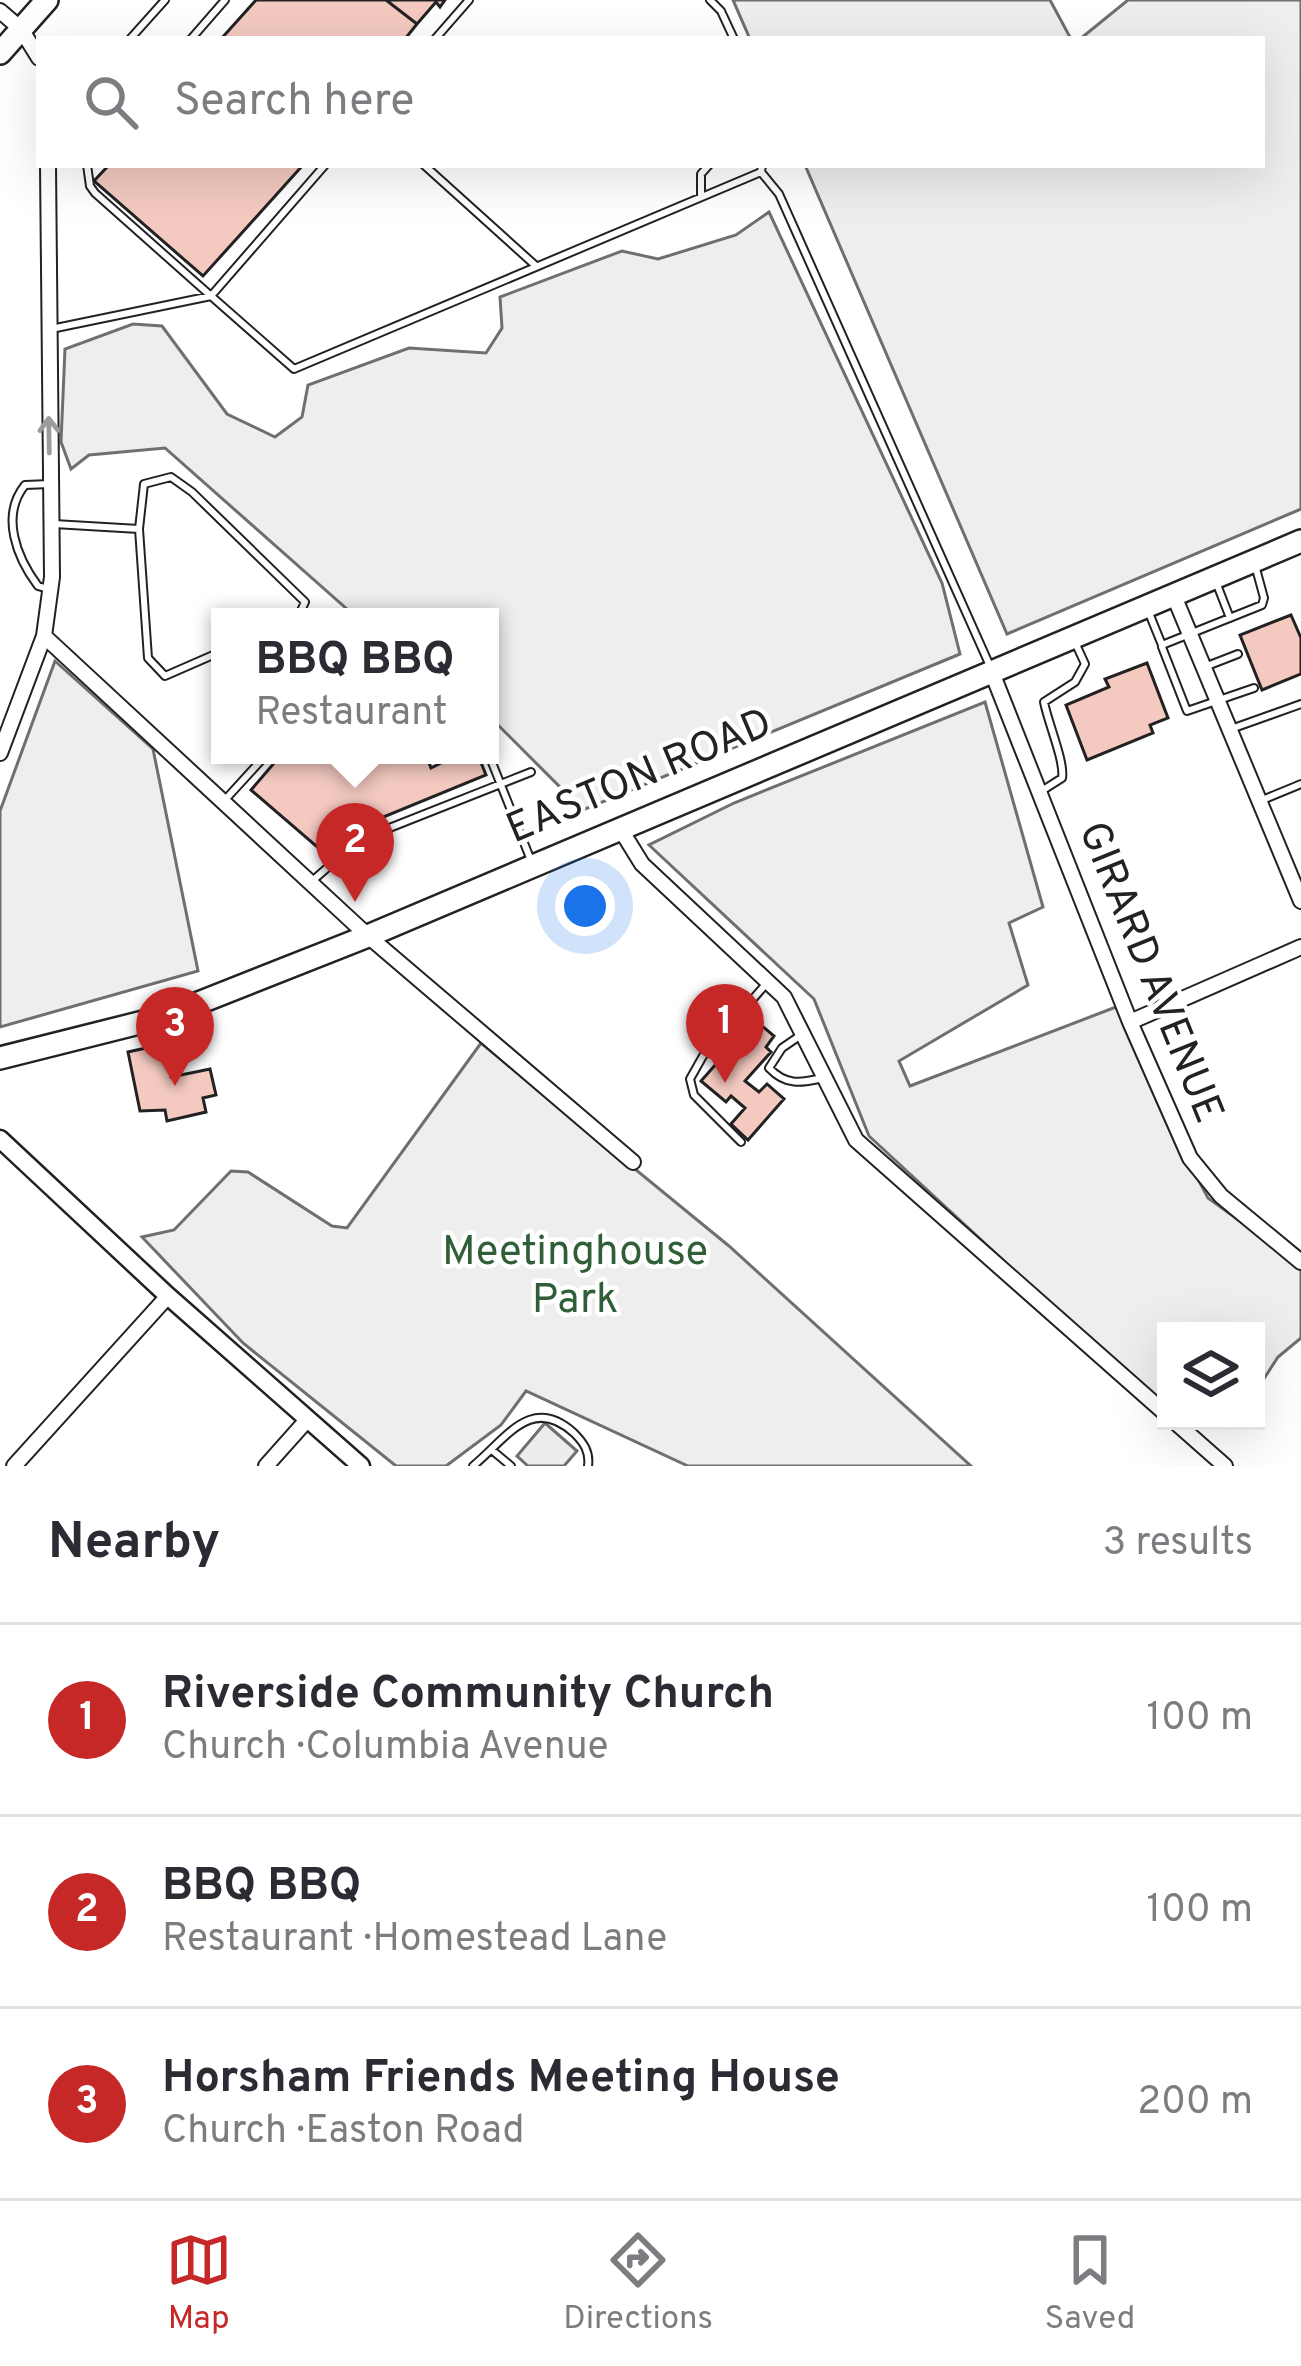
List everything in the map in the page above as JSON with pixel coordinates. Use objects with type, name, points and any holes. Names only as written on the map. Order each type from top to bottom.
[{"type":"main road","points":[[0,53],[47,0]]},
{"type":"main road","name":"EASTON ROAD","points":[[0,1058],[164,1017],[368,936],[1301,542]]},
{"type":"street","points":[[0,11],[21,29],[36,53]]},
{"type":"street","points":[[0,753],[44,636],[50,590],[48,168]]},
{"type":"street","points":[[1174,596],[1301,901]]},
{"type":"street","points":[[44,636],[368,936],[633,1162]]},
{"type":"street","name":"GIRARD AVENUE","points":[[991,670],[1130,1022],[1190,1158],[1220,1196],[1301,1262]]},
{"type":"street","points":[[621,830],[642,864],[784,997],[856,1140],[1157,1406]]},
{"type":"street","points":[[1130,1022],[1301,947]]},
{"type":"street","points":[[0,1139],[7,1159],[361,1466]]},
{"type":"street","points":[[14,1466],[168,1296]]},
{"type":"street","points":[[266,1466],[307,1420]]},
{"type":"street","points":[[1184,1430],[1225,1466]]},
{"type":"lane","points":[[133,36],[165,0]]},
{"type":"lane","points":[[194,36],[225,0]]},
{"type":"lane","points":[[438,36],[469,0]]},
{"type":"lane","points":[[710,0],[733,36]]},
{"type":"lane","points":[[87,168],[89,186],[95,193],[295,369],[762,169],[779,194],[991,670]]},
{"type":"lane","points":[[47,330],[211,296],[323,168]]},
{"type":"lane","points":[[427,168],[536,266]]},
{"type":"lane","points":[[701,197],[701,174],[706,168]]},
{"type":"lane","points":[[211,656],[165,676],[148,658],[139,529],[144,484],[171,477],[305,602],[302,608]]},
{"type":"lane","points":[[50,484],[26,485],[18,494],[14,546],[38,586],[50,590]]},
{"type":"lane","points":[[50,524],[139,529]]},
{"type":"lane","points":[[1162,645],[1262,605],[1254,562]]},
{"type":"lane","points":[[1215,578],[1230,618]]},
{"type":"lane","points":[[1146,607],[1187,711],[1254,688]]},
{"type":"lane","points":[[1040,792],[1062,778],[1064,766],[1050,734],[1044,702],[1075,682],[1085,664],[1073,637]]},
{"type":"lane","points":[[1204,667],[1238,654]]},
{"type":"lane","points":[[1230,730],[1301,704]]},
{"type":"lane","points":[[224,802],[258,764]]},
{"type":"lane","points":[[493,764],[534,866]]},
{"type":"lane","points":[[310,883],[359,840],[531,772]]},
{"type":"lane","points":[[1260,801],[1301,784]]},
{"type":"lane","points":[[741,1142],[694,1095],[690,1079],[703,1056],[769,982]]},
{"type":"lane","points":[[804,1033],[782,1048],[769,1068],[779,1079],[797,1084],[825,1077]]},
{"type":"lane","points":[[476,1465],[528,1418],[544,1417],[564,1425],[582,1441],[590,1457],[588,1466]]},
{"type":"lane","points":[[493,1451],[511,1466]]},
{"type":"green space","points":[[733,0],[1050,0],[1069,36],[749,36]]},
{"type":"green space","points":[[1128,0],[1301,0],[1301,509],[1007,634],[806,168],[1265,168],[1265,36],[1084,36]]},
{"type":"green space","points":[[769,212],[942,583],[960,654],[583,810],[499,726],[499,608],[346,608],[165,448],[89,455],[71,469],[61,442],[65,349],[133,324],[162,326],[227,414],[275,437],[302,417],[308,385],[409,348],[486,353],[502,328],[500,297],[622,251],[658,259],[736,235]]},
{"type":"green space","points":[[55,661],[153,749],[198,971],[0,1027],[0,811]]},
{"type":"green space","points":[[985,702],[1043,907],[1009,923],[1028,985],[899,1061],[910,1086],[1116,1007],[1161,1110],[1208,1198],[1301,1265],[1301,1338],[1278,1357],[1265,1377],[1265,1322],[1157,1322],[1157,1403],[869,1136],[814,999],[649,845],[734,803]]},
{"type":"green space","name":"Meetinghouse Park","points":[[481,1043],[729,1246],[971,1466],[688,1466],[526,1391],[501,1425],[446,1466],[396,1466],[243,1343],[142,1237],[174,1230],[231,1171],[248,1172],[332,1226],[347,1228]]},
{"type":"shaded area","points":[[545,1423],[577,1451],[564,1466],[528,1466],[517,1456]]},
{"type":"building","points":[[256,0],[386,0],[417,24],[407,36],[224,36]]},
{"type":"building","points":[[386,0],[445,0],[440,7],[436,2],[417,24]]},
{"type":"building","points":[[106,168],[300,168],[203,276],[94,181]]},
{"type":"building","points":[[1291,615],[1301,638],[1301,674],[1262,690],[1240,635]]},
{"type":"building","points":[[1147,663],[1168,718],[1150,725],[1153,733],[1087,760],[1066,705],[1109,687],[1105,679]]},
{"type":"building","points":[[273,764],[429,764],[431,768],[482,764],[486,775],[337,836],[323,852],[251,790]]},
{"type":"building","points":[[761,1025],[774,1036],[766,1047],[771,1052],[745,1081],[759,1092],[767,1084],[784,1099],[748,1140],[731,1124],[745,1108],[731,1096],[726,1102],[701,1081],[746,1030],[752,1035]]},
{"type":"building","points":[[164,1044],[171,1077],[210,1069],[216,1095],[203,1098],[206,1112],[167,1121],[165,1110],[140,1111],[128,1052]]},
{"type":"place","name":"BBQ BBQ","points":[[355,902]]},
{"type":"place","name":"Riverside Community Church","points":[[725,1083]]},
{"type":"place","name":"Horsham Friends Meeting House","points":[[175,1086]]}]
